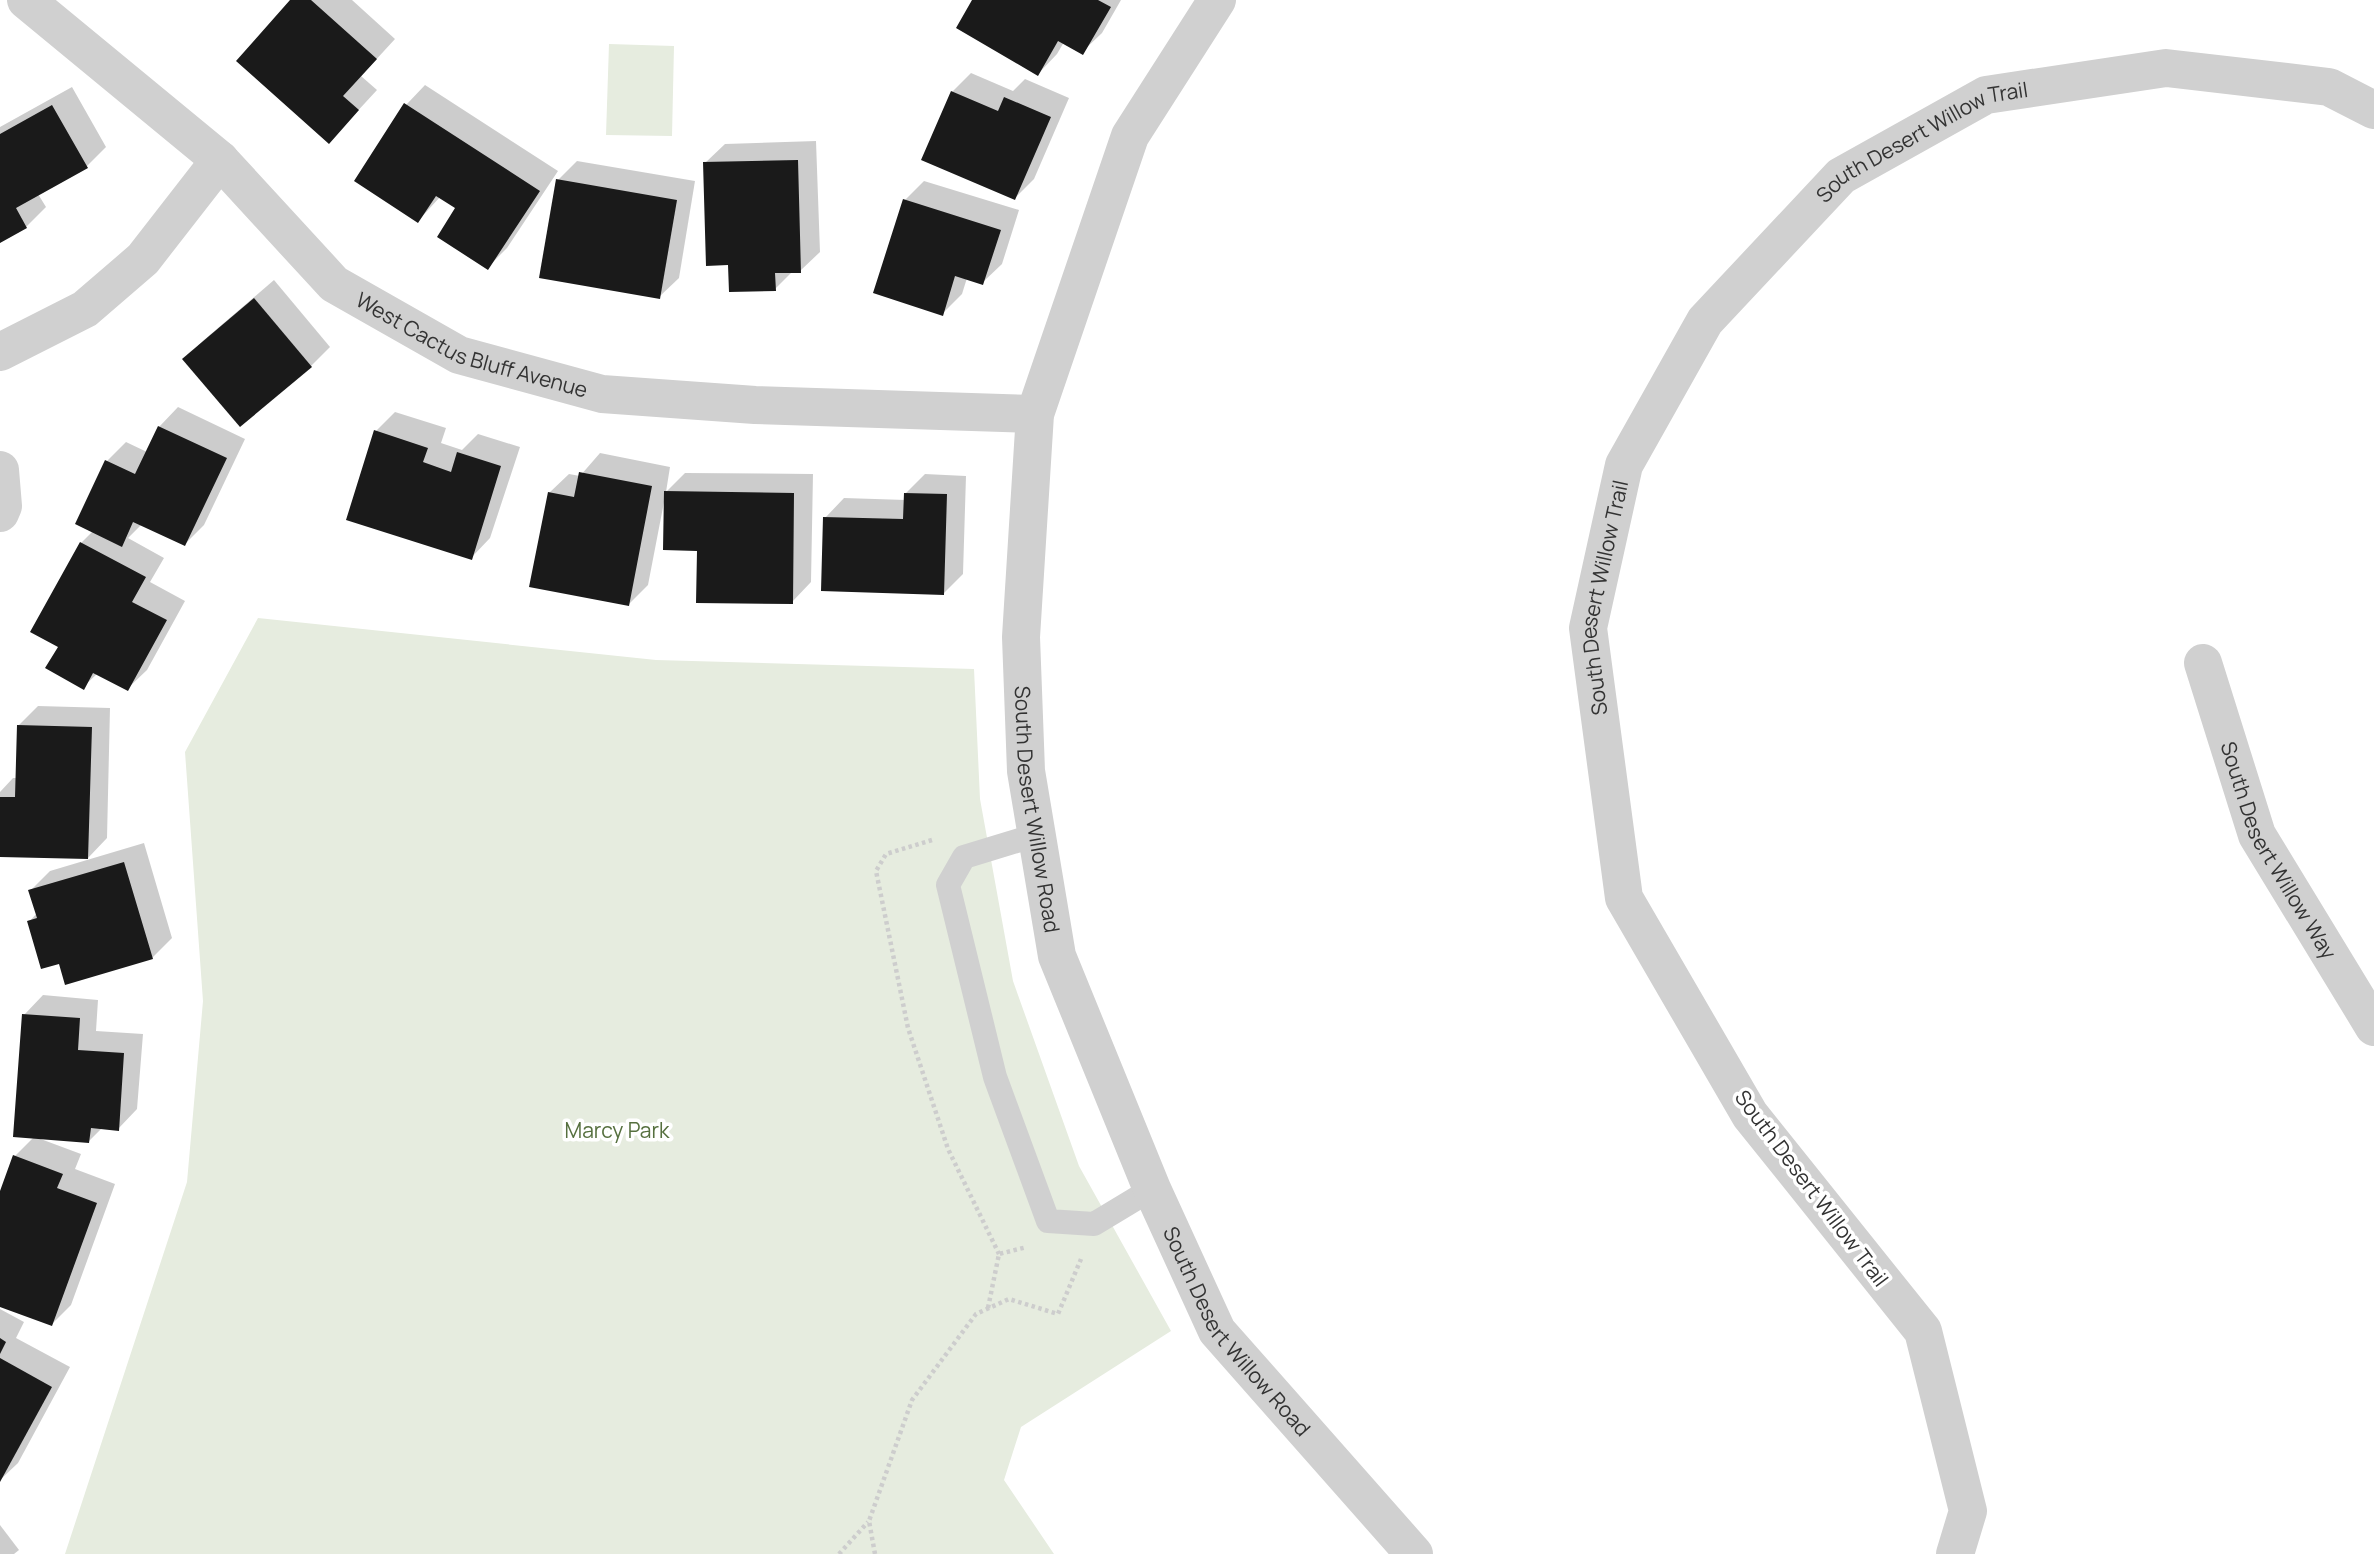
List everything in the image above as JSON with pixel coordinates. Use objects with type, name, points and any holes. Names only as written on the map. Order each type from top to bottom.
[{"type":"street","name":"West Cactus Bluff Avenue","points":[[26,0],[220,160],[334,284],[458,355],[602,394],[755,404],[1035,414]]},
{"type":"street","name":"South Desert Willow Road","points":[[1217,0],[1130,136],[1035,414],[1021,637],[1026,771],[1057,956],[1152,1189],[1217,1331],[1415,1554]]},
{"type":"street","name":"South Desert Willow Trail","points":[[1955,1554],[1968,1511],[1923,1331],[1750,1115],[1624,898],[1588,628],[1624,465],[1705,321],[1841,176],[1986,95],[2166,68],[2329,87],[2374,110]]},
{"type":"street","points":[[0,352],[86,309],[143,259],[220,160]]},
{"type":"street","points":[[0,470],[0,513]]},
{"type":"street","name":"South Desert Willow Way","points":[[2203,663],[2257,835],[2374,1027]]},
{"type":"lane","points":[[1037,835],[964,857],[948,885],[995,1077],[1048,1221],[1094,1224],[1152,1189]]},
{"type":"path","points":[[938,839],[886,854],[876,871],[908,1028],[948,1149],[999,1254],[988,1308]]},
{"type":"path","points":[[999,1254],[1038,1245]]},
{"type":"path","points":[[838,1554],[869,1521],[912,1400],[975,1314],[1009,1299],[1058,1314],[1082,1256],[1071,1253]]},
{"type":"path","points":[[869,1521],[875,1554]]},
{"type":"green space","points":[[609,44],[674,46],[672,136],[606,135]]},
{"type":"green space","name":"Marcy Park","points":[[258,618],[656,660],[974,669],[980,799],[1013,981],[1079,1166],[1171,1331],[1021,1427],[1004,1480],[1054,1554],[65,1554],[187,1182],[203,1001],[185,752]]},
{"type":"building","points":[[290,0],[311,0],[377,59],[343,96],[359,110],[329,144],[236,61]]},
{"type":"building","points":[[972,0],[1098,0],[1111,7],[1083,55],[1058,41],[1038,76],[956,28]]},
{"type":"building","points":[[951,91],[998,111],[1004,97],[1051,117],[1015,200],[921,160]]},
{"type":"building","points":[[404,103],[540,191],[488,270],[437,237],[455,208],[436,196],[418,223],[354,181]]},
{"type":"building","points":[[52,105],[88,168],[16,208],[27,228],[0,243],[0,134]]},
{"type":"building","points":[[798,160],[801,273],[775,273],[776,291],[729,292],[728,265],[706,266],[703,162]]},
{"type":"building","points":[[556,179],[677,200],[660,299],[539,278]]},
{"type":"building","points":[[903,199],[1001,230],[983,285],[955,276],[943,316],[873,293]]},
{"type":"building","points":[[254,298],[312,367],[240,427],[182,359]]},
{"type":"building","points":[[158,426],[227,458],[185,546],[133,522],[122,547],[75,524],[105,460],[135,474]]},
{"type":"building","points":[[374,430],[428,448],[423,462],[451,472],[457,452],[501,466],[472,560],[346,520]]},
{"type":"building","points":[[579,472],[652,486],[629,606],[529,587],[548,492],[574,497]]},
{"type":"building","points":[[664,491],[794,493],[793,604],[696,603],[697,551],[663,550]]},
{"type":"building","points":[[904,493],[947,494],[944,595],[821,591],[823,517],[903,519]]},
{"type":"building","points":[[80,542],[146,577],[132,602],[167,620],[128,691],[93,673],[84,690],[45,668],[58,647],[30,632]]},
{"type":"building","points":[[17,725],[92,727],[88,859],[0,857],[0,797],[15,797]]},
{"type":"building","points":[[124,862],[153,959],[65,985],[59,964],[41,969],[27,921],[37,918],[28,890]]},
{"type":"building","points":[[22,1014],[80,1018],[78,1050],[124,1053],[119,1131],[91,1128],[89,1143],[13,1137]]},
{"type":"building","points":[[13,1155],[63,1174],[57,1188],[97,1203],[52,1326],[0,1307],[0,1191]]},
{"type":"building","points":[[0,1338],[6,1342],[0,1354]]},
{"type":"building","points":[[0,1358],[52,1387],[0,1482]]}]
